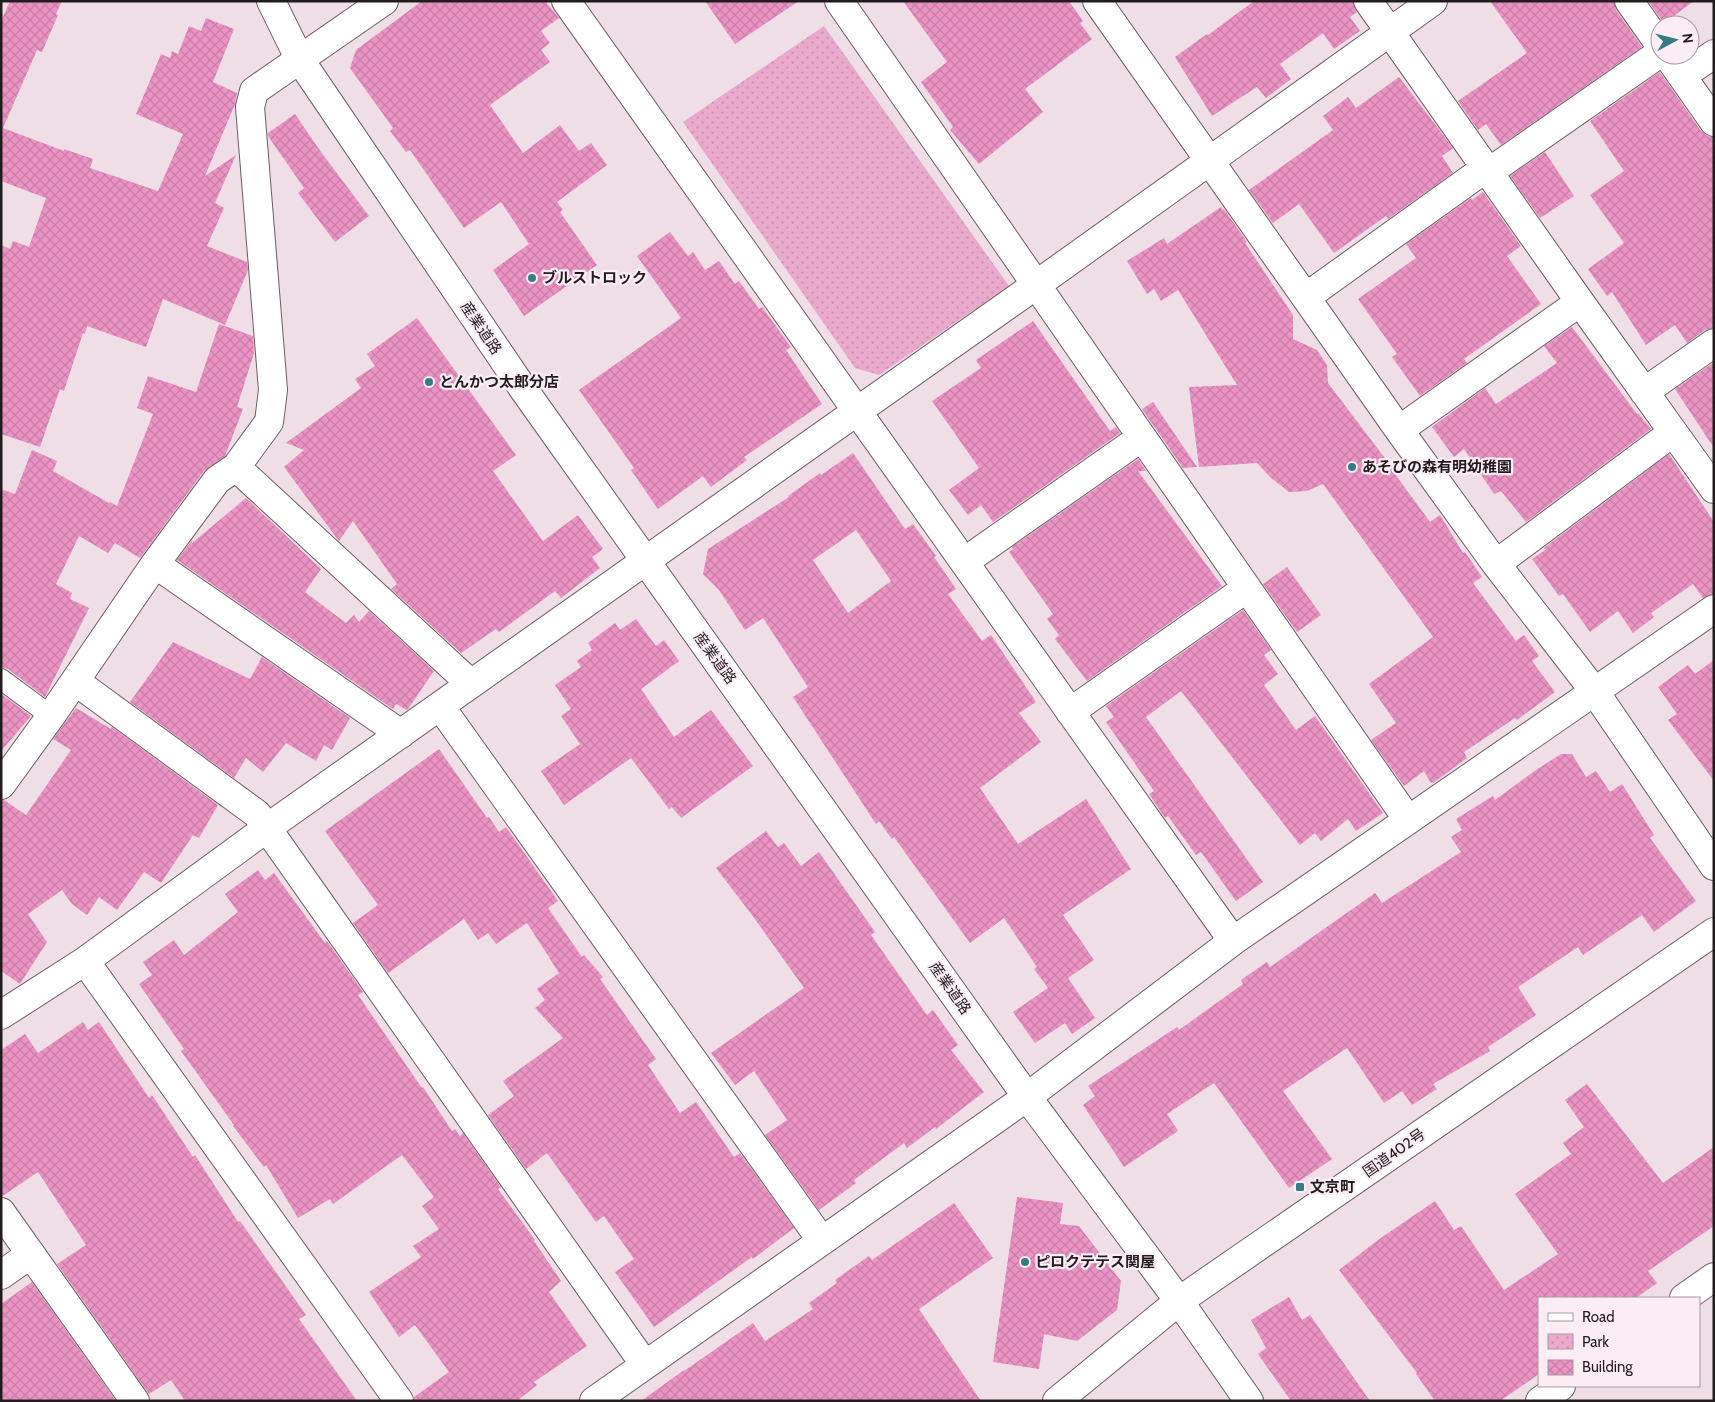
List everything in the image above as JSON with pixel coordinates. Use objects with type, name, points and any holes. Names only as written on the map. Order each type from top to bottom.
[{"type":"main road","name":"産業道路","points":[[271,1],[300,60],[524,390],[1027,1097],[1179,1302],[1249,1401]]},
{"type":"main road","points":[[1,785],[51,716],[155,564],[217,480],[236,467],[269,422],[273,390],[250,107],[254,91],[384,1]]},
{"type":"main road","points":[[566,1],[1232,942]]},
{"type":"main road","points":[[839,1],[1408,820]]},
{"type":"main road","points":[[1097,1],[1399,430],[1496,564],[1595,692],[1714,866]]},
{"type":"main road","points":[[1368,1],[1714,490]]},
{"type":"main road","points":[[1,1015],[85,961],[267,828],[1036,285],[1432,1]]},
{"type":"main road","points":[[1630,1],[1650,30]]},
{"type":"main road","points":[[1714,54],[1675,66],[1714,122]]},
{"type":"main road","points":[[1306,297],[1650,60]]},
{"type":"main road","points":[[1399,430],[1580,302]]},
{"type":"main road","points":[[1644,392],[1714,343]]},
{"type":"main road","points":[[1496,564],[1672,433]]},
{"type":"main road","points":[[964,562],[1142,437]]},
{"type":"main road","points":[[236,467],[471,684]]},
{"type":"main road","points":[[155,564],[400,734]]},
{"type":"main road","points":[[1070,712],[1247,588]]},
{"type":"main road","points":[[594,1401],[1027,1097],[1232,942],[1714,609]]},
{"type":"main road","points":[[75,681],[257,814],[645,1365]]},
{"type":"main road","points":[[440,706],[822,1241]]},
{"type":"main road","name":"国道402号","points":[[1057,1401],[1179,1302],[1714,932]]},
{"type":"main road","points":[[85,961],[399,1401]]},
{"type":"main road","points":[[1,1212],[135,1401]]},
{"type":"main road","points":[[1,1275],[31,1254]]},
{"type":"main road","points":[[1685,1297],[1714,1277]]},
{"type":"lane","points":[[1,679],[51,716]]},
{"type":"green space","points":[[824,26],[1009,286],[879,375],[855,368],[683,122]]},
{"type":"building","points":[[10,1],[62,1],[42,52],[37,50],[3,128],[64,151],[64,149],[93,159],[90,168],[158,191],[183,134],[136,114],[161,54],[170,58],[172,51],[178,54],[189,26],[201,31],[206,18],[234,29],[213,82],[237,93],[235,104],[205,176],[236,155],[215,203],[224,208],[207,246],[247,262],[248,270],[225,325],[163,299],[146,347],[87,326],[64,391],[60,389],[40,447],[1,434],[1,245],[10,249],[13,241],[29,247],[46,198],[1,181],[1,21]]},
{"type":"building","points":[[422,1],[545,1],[559,18],[541,31],[550,43],[541,50],[550,62],[490,105],[523,153],[560,125],[579,151],[591,143],[607,165],[557,202],[563,210],[560,212],[597,265],[524,316],[493,270],[529,244],[501,202],[464,228],[410,150],[406,152],[390,131],[393,128],[350,68],[356,50]]},
{"type":"building","points":[[705,1],[799,1],[735,44]]},
{"type":"building","points":[[903,1],[1069,1],[1083,21],[1080,23],[1092,39],[1025,89],[1043,112],[979,164],[950,130],[953,127],[921,82],[947,62]]},
{"type":"building","points":[[1254,1],[1353,1],[1357,12],[1350,17],[1360,31],[1334,49],[1323,33],[1280,64],[1291,79],[1266,98],[1257,87],[1212,116],[1175,57]]},
{"type":"building","points":[[1490,1],[1614,1],[1616,10],[1642,47],[1501,145],[1486,124],[1478,130],[1458,101],[1527,53]]},
{"type":"building","points":[[1648,1],[1694,1],[1675,15],[1658,15]]},
{"type":"building","points":[[1660,72],[1701,131],[1707,136],[1714,137],[1714,328],[1705,330],[1687,343],[1675,325],[1646,345],[1612,292],[1607,296],[1588,269],[1624,243],[1590,195],[1624,171],[1590,121]]},
{"type":"building","points":[[1399,77],[1453,148],[1442,156],[1453,173],[1388,219],[1386,216],[1334,253],[1299,204],[1273,223],[1249,190],[1333,130],[1323,116],[1348,97],[1356,108]]},
{"type":"building","points":[[295,114],[369,216],[335,242],[298,193],[304,188],[268,136],[268,133]]},
{"type":"building","points":[[1545,152],[1574,196],[1540,218],[1510,176]]},
{"type":"building","points":[[1483,192],[1521,246],[1507,256],[1541,304],[1464,359],[1467,363],[1420,396],[1392,357],[1397,354],[1358,299],[1416,258],[1406,244],[1471,198],[1472,200]]},
{"type":"building","points":[[1221,207],[1247,242],[1245,243],[1293,315],[1293,339],[1317,350],[1327,365],[1328,383],[1393,469],[1430,522],[1440,515],[1463,553],[1465,552],[1482,577],[1473,583],[1516,641],[1524,635],[1539,656],[1532,661],[1555,692],[1517,720],[1515,718],[1464,752],[1467,758],[1433,783],[1431,783],[1424,771],[1404,786],[1371,740],[1396,723],[1369,684],[1433,637],[1323,484],[1307,491],[1289,492],[1271,478],[1257,463],[1199,467],[1189,387],[1237,385],[1178,290],[1161,301],[1154,289],[1147,294],[1127,261],[1164,238],[1167,244]]},
{"type":"building","points":[[670,232],[688,256],[693,252],[705,270],[719,261],[735,284],[739,281],[759,309],[762,307],[791,347],[786,350],[822,404],[744,457],[747,460],[711,487],[703,476],[658,509],[631,470],[634,468],[579,390],[681,318],[637,256]]},
{"type":"building","points":[[417,318],[516,455],[493,471],[543,541],[578,515],[603,549],[592,557],[600,568],[561,598],[555,591],[499,632],[496,629],[461,653],[391,589],[397,584],[353,521],[339,541],[284,467],[304,450],[286,443],[361,388],[355,379],[375,366],[367,354]]},
{"type":"building","points":[[1033,321],[1110,431],[1116,427],[1120,433],[993,522],[981,505],[968,515],[949,490],[979,468],[932,401],[981,368],[976,360]]},
{"type":"building","points":[[219,324],[253,336],[254,353],[237,407],[243,409],[225,456],[204,471],[140,558],[115,543],[108,553],[79,536],[56,584],[72,593],[70,599],[89,608],[45,697],[8,669],[1,667],[1,489],[15,494],[32,450],[57,461],[53,471],[117,506],[153,414],[137,408],[148,376],[196,392]]},
{"type":"building","points":[[1572,327],[1637,414],[1651,429],[1526,522],[1501,491],[1494,494],[1464,449],[1454,457],[1432,427],[1485,388],[1496,404],[1557,363],[1544,346]]},
{"type":"building","points":[[1714,362],[1714,448],[1675,389]]},
{"type":"building","points":[[1153,402],[1197,467],[1183,468],[1142,409]]},
{"type":"building","points":[[853,453],[905,529],[913,524],[936,556],[934,557],[956,589],[948,594],[982,641],[991,635],[1036,702],[1019,713],[1041,742],[980,788],[1018,844],[1086,799],[1131,869],[1063,915],[1094,960],[1068,978],[1095,1018],[1072,1034],[1065,1023],[1035,1043],[1013,1012],[1048,988],[1034,969],[1037,967],[1004,918],[970,943],[894,837],[892,839],[879,821],[876,824],[793,697],[808,687],[763,618],[745,630],[719,590],[703,574],[708,549],[789,497],[820,473],[821,475]],"holes":[[[856,530],[891,581],[848,613],[813,560]]]},
{"type":"building","points":[[1669,454],[1714,522],[1714,594],[1703,598],[1693,584],[1651,613],[1654,617],[1633,633],[1618,611],[1590,632],[1563,594],[1559,596],[1532,559]]},
{"type":"building","points":[[1138,459],[1146,471],[1138,471],[1222,586],[1087,681],[1055,639],[1059,635],[1047,619],[1053,614],[1009,552],[1013,549],[1012,547]]},
{"type":"building","points":[[246,498],[321,569],[305,592],[346,623],[354,615],[359,622],[369,611],[434,671],[407,710],[396,704],[393,709],[177,560],[193,539],[191,544]]},
{"type":"building","points":[[1287,567],[1321,615],[1297,632],[1263,584]]},
{"type":"building","points":[[1243,610],[1271,650],[1264,655],[1278,674],[1264,685],[1296,730],[1315,716],[1383,813],[1356,831],[1348,819],[1321,841],[1315,833],[1300,845],[1181,691],[1146,717],[1263,882],[1236,901],[1201,852],[1196,855],[1168,816],[1165,818],[1149,794],[1154,791],[1106,722],[1114,717],[1106,706]]},
{"type":"building","points":[[636,619],[656,646],[664,640],[679,661],[641,689],[674,737],[711,710],[753,766],[681,818],[672,807],[669,809],[631,758],[564,805],[541,771],[580,744],[561,716],[571,709],[555,685],[581,667],[577,661],[592,650],[588,643],[615,623],[620,630]]},
{"type":"building","points":[[173,642],[250,679],[262,657],[350,718],[332,750],[324,745],[316,761],[286,743],[263,772],[246,758],[234,778],[130,702]]},
{"type":"building","points":[[1714,660],[1714,781],[1668,720],[1677,714],[1658,687],[1688,665],[1695,674]]},
{"type":"building","points":[[1,694],[31,716],[1,751]]},
{"type":"building","points":[[76,708],[111,729],[112,727],[218,805],[199,838],[193,835],[161,883],[144,872],[117,910],[99,897],[87,915],[72,904],[62,890],[28,914],[47,942],[20,984],[1,971],[1,800],[4,800],[26,815],[71,750],[53,739]]},
{"type":"building","points":[[439,749],[487,818],[489,817],[499,832],[506,827],[558,901],[548,908],[582,957],[584,955],[603,977],[600,979],[656,1059],[648,1065],[680,1113],[696,1102],[734,1157],[740,1153],[794,1228],[753,1259],[752,1257],[654,1327],[615,1272],[634,1259],[604,1216],[596,1222],[547,1153],[526,1169],[488,1115],[514,1096],[503,1081],[563,1038],[535,1008],[545,1000],[537,989],[559,973],[527,923],[496,944],[488,933],[478,940],[464,919],[388,973],[353,923],[378,905],[325,831]]},
{"type":"building","points":[[1561,754],[1572,754],[1586,777],[1596,771],[1610,792],[1622,784],[1654,835],[1650,838],[1696,901],[1654,932],[1642,915],[1583,955],[1578,947],[1518,987],[1536,1015],[1488,1047],[1490,1051],[1433,1084],[1437,1089],[1412,1105],[1402,1091],[1384,1103],[1347,1048],[1283,1091],[1332,1159],[1289,1188],[1214,1083],[1167,1114],[1178,1131],[1124,1167],[1083,1105],[1095,1096],[1088,1086],[1177,1027],[1179,1030],[1243,984],[1241,980],[1267,962],[1270,967],[1375,893],[1382,903],[1461,852],[1451,837],[1462,830],[1456,819],[1493,796],[1495,800]]},
{"type":"building","points":[[766,831],[778,847],[784,843],[801,866],[819,852],[875,932],[871,935],[927,1015],[933,1010],[958,1045],[951,1050],[984,1092],[936,1129],[935,1127],[907,1148],[904,1143],[854,1180],[856,1183],[819,1210],[765,1135],[787,1120],[754,1071],[735,1085],[711,1053],[804,988],[716,868]]},
{"type":"building","points":[[258,870],[265,880],[274,873],[325,943],[327,941],[363,992],[358,995],[422,1088],[452,1131],[455,1129],[460,1136],[463,1133],[501,1187],[498,1189],[535,1240],[561,1281],[549,1292],[587,1346],[534,1382],[537,1385],[517,1401],[414,1401],[414,1397],[449,1372],[415,1325],[399,1337],[369,1292],[421,1257],[413,1246],[439,1229],[422,1206],[434,1197],[402,1155],[333,1204],[330,1199],[298,1218],[266,1165],[264,1167],[233,1126],[181,1051],[184,1049],[139,984],[152,975],[143,962],[174,940],[184,955],[238,912],[225,894]]},
{"type":"building","points":[[83,1022],[88,1030],[99,1022],[149,1098],[152,1095],[193,1157],[195,1155],[238,1222],[240,1221],[306,1315],[299,1319],[357,1401],[185,1401],[171,1380],[149,1394],[57,1264],[86,1245],[38,1172],[1,1197],[1,1050],[25,1034],[38,1053]]},
{"type":"building","points":[[1587,1084],[1663,1183],[1714,1147],[1714,1226],[1648,1271],[1657,1283],[1637,1297],[1538,1297],[1538,1375],[1500,1401],[1435,1401],[1417,1373],[1339,1270],[1378,1240],[1435,1201],[1454,1230],[1461,1226],[1504,1290],[1558,1254],[1515,1194],[1571,1154],[1563,1143],[1584,1127],[1565,1100]]},
{"type":"building","points":[[1017,1197],[1063,1203],[1060,1224],[1079,1226],[1121,1281],[1117,1310],[1077,1341],[1044,1334],[1039,1369],[993,1362]]},
{"type":"building","points":[[954,1203],[993,1258],[919,1309],[981,1401],[641,1401],[753,1323],[765,1341],[813,1309],[809,1303],[837,1283],[835,1280],[869,1256],[872,1260]]},
{"type":"building","points":[[32,1282],[116,1401],[1,1401],[1,1304]]},
{"type":"building","points":[[1289,1297],[1302,1320],[1310,1315],[1370,1401],[1291,1401],[1258,1354],[1266,1348],[1251,1320]]},
{"type":"place","name":"ブルストロック","points":[[532,278]]},
{"type":"place","name":"とんかつ太郎分店","points":[[429,382]]},
{"type":"place","name":"あそびの森有明幼稚園","points":[[1352,467]]},
{"type":"place","name":"文京町","points":[[1300,1187]]},
{"type":"place","name":"ピロクテテス関屋","points":[[1025,1262]]}]
